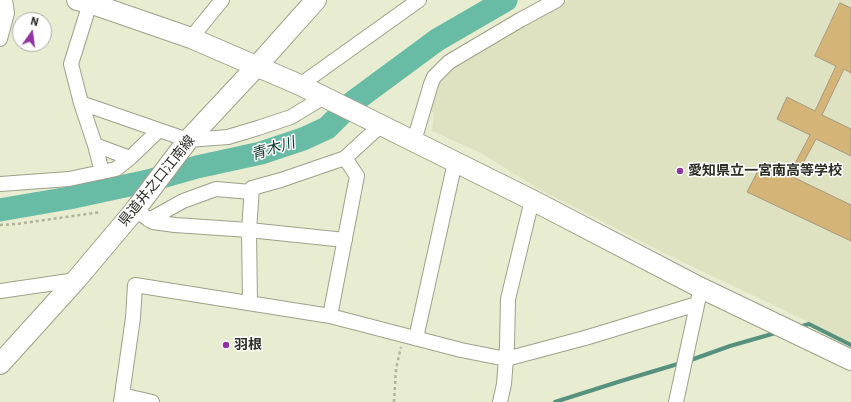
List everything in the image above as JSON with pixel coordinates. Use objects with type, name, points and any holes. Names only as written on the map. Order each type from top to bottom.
[{"type":"street","points":[[0,39],[7,13],[5,0]]},
{"type":"street","points":[[191,38],[222,0]]},
{"type":"street","name":"県道井之口江南線","points":[[0,364],[76,280],[142,215],[188,141],[316,0]]},
{"type":"street","points":[[300,85],[419,0]]},
{"type":"street","points":[[414,141],[434,77],[449,62],[557,0]]},
{"type":"street","points":[[102,172],[71,64],[86,1],[191,38],[300,85],[532,200],[699,296],[851,360]]},
{"type":"street","points":[[81,102],[188,141],[228,137],[258,128],[291,117],[324,97]]},
{"type":"street","points":[[250,303],[249,230],[252,188],[281,180],[345,158],[381,124]]},
{"type":"street","points":[[0,184],[69,179],[116,169],[130,158],[159,130]]},
{"type":"street","points":[[95,144],[130,158]]},
{"type":"street","points":[[330,316],[357,176],[345,158]]},
{"type":"street","points":[[410,337],[455,162]]},
{"type":"street","points":[[142,215],[216,189],[251,192]]},
{"type":"street","points":[[500,402],[504,384],[506,359],[508,299],[532,200]]},
{"type":"street","points":[[142,215],[153,222],[175,225],[249,230],[345,240]]},
{"type":"street","points":[[0,291],[76,280]]},
{"type":"street","points":[[152,402],[121,399],[133,318],[135,285],[330,316],[460,350],[506,359],[585,338],[699,296]]},
{"type":"street","points":[[676,402],[699,296]]},
{"type":"path","points":[[0,224],[18,224],[101,212]]},
{"type":"path","points":[[394,402],[396,369],[410,337]]},
{"type":"shaded area","name":"愛知県立一宮南高等学校","points":[[570,0],[851,0],[851,342],[666,254],[537,188],[481,153],[432,131],[434,113],[426,109],[433,85],[452,63],[518,24]]},
{"type":"building","points":[[840,3],[851,8],[851,73],[844,69],[822,115],[851,129],[851,156],[816,139],[795,178],[851,205],[851,241],[747,192],[762,163],[789,175],[810,135],[777,119],[787,97],[815,111],[836,66],[815,56]]},
{"type":"waterway","name":"青木川","points":[[0,210],[69,198],[148,181],[197,167],[261,153],[303,139],[327,128],[353,102],[437,40],[506,0]]},
{"type":"waterway","points":[[799,327],[809,324],[851,345]]},
{"type":"waterway","points":[[688,361],[730,346],[779,332]]},
{"type":"waterway","points":[[555,402],[681,363]]},
{"type":"place","name":"愛知県立一宮南高等学校","points":[[680,171]]},
{"type":"place","name":"羽根","points":[[226,345]]}]
